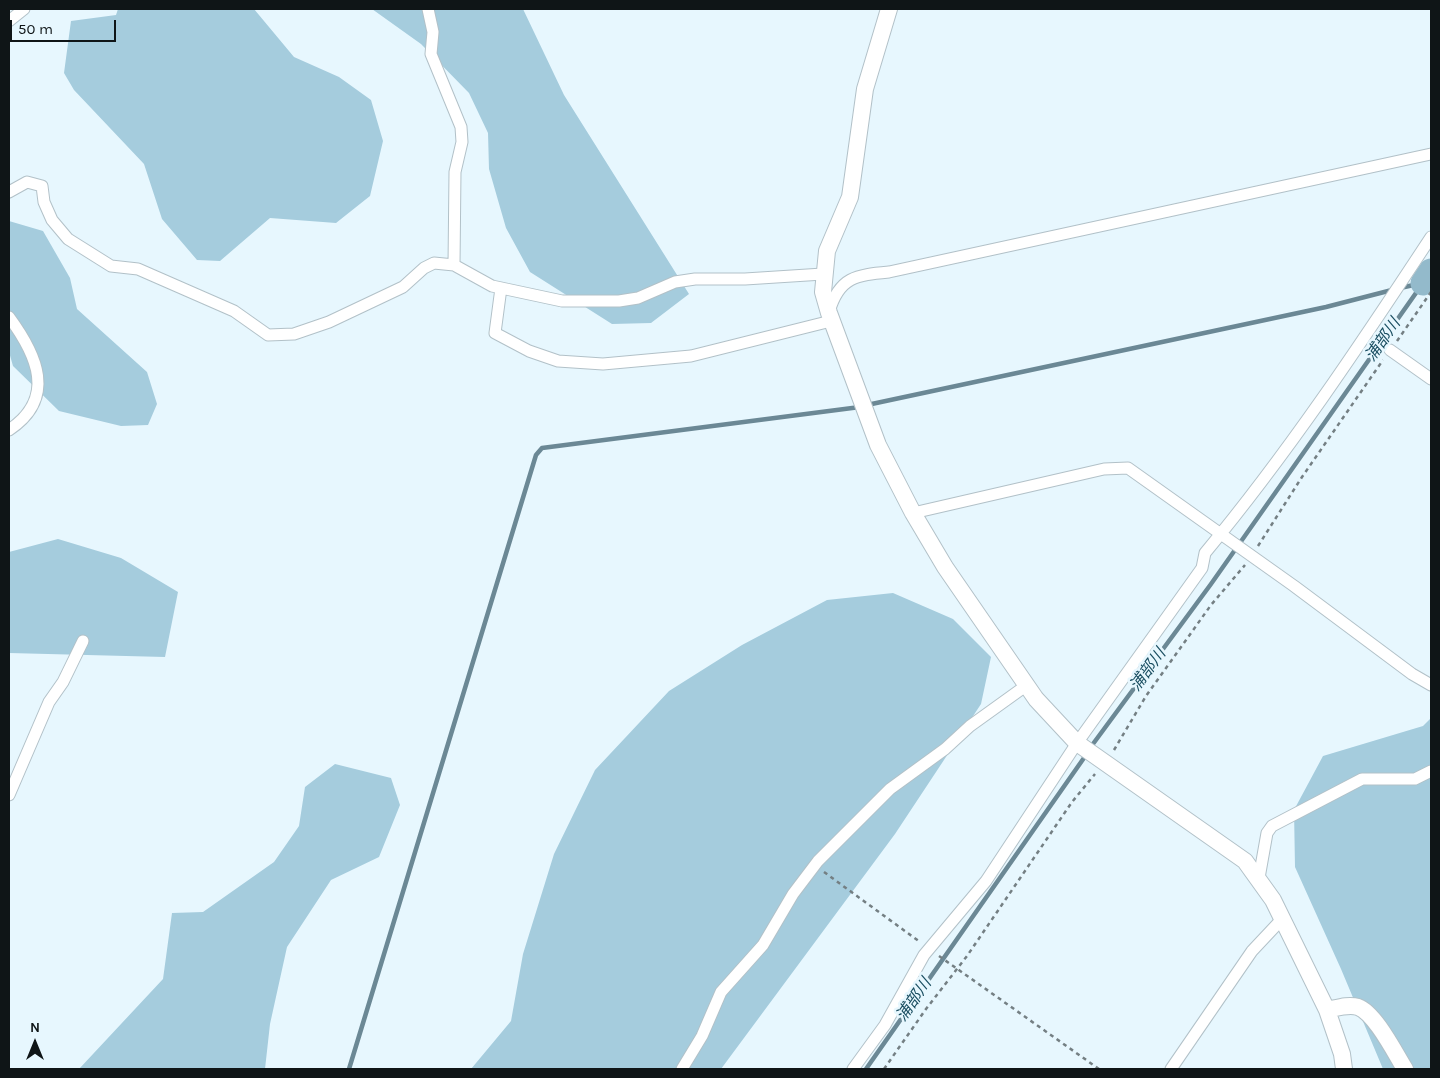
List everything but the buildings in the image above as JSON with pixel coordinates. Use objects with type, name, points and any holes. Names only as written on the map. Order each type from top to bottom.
[{"type":"street","points":[[9,21],[24,9]]},
{"type":"street","points":[[428,9],[433,32],[431,54],[461,127],[462,142],[455,172],[454,265]]},
{"type":"street","points":[[889,9],[865,90],[850,197],[827,251],[823,292],[830,317],[878,445],[945,566],[1036,699],[1077,743],[1245,860],[1259,878],[1283,918],[1327,1010],[1342,1054],[1344,1069]]},
{"type":"street","points":[[830,317],[834,294],[849,279],[863,274],[889,272],[1431,154]]},
{"type":"street","points":[[9,192],[27,182],[42,186],[44,202],[52,220],[68,239],[111,266],[138,269],[234,311],[268,335],[294,334],[329,322],[403,287],[424,268],[434,263],[454,265],[492,286],[562,301],[619,301],[638,298],[675,282],[694,279],[745,279],[824,274]]},
{"type":"street","points":[[853,1069],[885,1025],[929,949],[986,882],[1077,743],[1202,568],[1206,553],[1272,467],[1378,319],[1431,237]]},
{"type":"street","points":[[501,288],[494,333],[529,351],[558,361],[603,364],[691,356],[830,317]]},
{"type":"street","points":[[9,317],[19,331],[38,369],[38,388],[32,406],[23,420],[9,430]]},
{"type":"street","points":[[1390,350],[1431,379]]},
{"type":"street","points":[[914,513],[1104,469],[1128,468],[1431,686]]},
{"type":"street","points":[[9,794],[50,702],[63,682],[83,641]]},
{"type":"street","points":[[682,1069],[702,1036],[721,992],[763,945],[793,894],[815,865],[890,789],[945,749],[970,726],[1026,685]]},
{"type":"street","points":[[1259,878],[1267,833],[1272,826],[1362,779],[1416,779],[1431,771]]},
{"type":"street","points":[[1171,1069],[1252,951],[1283,918]]},
{"type":"street","points":[[1327,1010],[1350,1006],[1359,1007],[1370,1014],[1405,1069]]},
{"type":"path","points":[[884,1069],[957,970],[1072,802],[1090,779],[1107,763],[1146,696],[1211,605],[1239,574],[1252,556],[1302,477],[1431,292]]},
{"type":"path","points":[[815,865],[957,970],[1099,1069]]},
{"type":"shaded area","points":[[118,9],[254,9],[294,57],[339,77],[371,100],[383,141],[370,196],[336,223],[270,218],[220,261],[197,260],[162,219],[144,164],[74,90],[64,73],[71,21],[116,15]]},
{"type":"shaded area","points":[[372,9],[523,9],[564,95],[689,294],[651,323],[612,324],[530,272],[506,228],[489,169],[488,133],[469,93],[421,44]]},
{"type":"shaded area","points":[[9,221],[43,231],[70,278],[77,309],[147,372],[157,404],[148,425],[121,426],[59,411],[13,366],[9,352]]},
{"type":"shaded area","points":[[58,539],[121,558],[178,592],[165,657],[9,653],[9,552]]},
{"type":"shaded area","points":[[893,593],[953,619],[991,657],[981,704],[895,834],[721,1069],[471,1069],[511,1021],[523,954],[554,854],[595,770],[669,691],[742,645],[827,600]]},
{"type":"shaded area","points":[[1431,718],[1431,1069],[1383,1069],[1295,867],[1294,810],[1323,756],[1423,726]]},
{"type":"shaded area","points":[[335,764],[391,778],[400,805],[379,857],[331,880],[287,947],[270,1024],[265,1069],[79,1069],[163,979],[172,913],[203,912],[274,862],[299,826],[305,787]]},
{"type":"waterway","name":"浦部川","points":[[1423,283],[1431,271]]},
{"type":"waterway","points":[[1400,288],[1423,283]]},
{"type":"waterway","name":"浦部川","points":[[1090,748],[1211,584],[1423,283]]},
{"type":"waterway","points":[[867,405],[1326,307],[1392,290]]},
{"type":"waterway","points":[[349,1069],[536,455],[542,448],[860,407]]},
{"type":"waterway","name":"浦部川","points":[[866,1069],[1086,755]]}]
